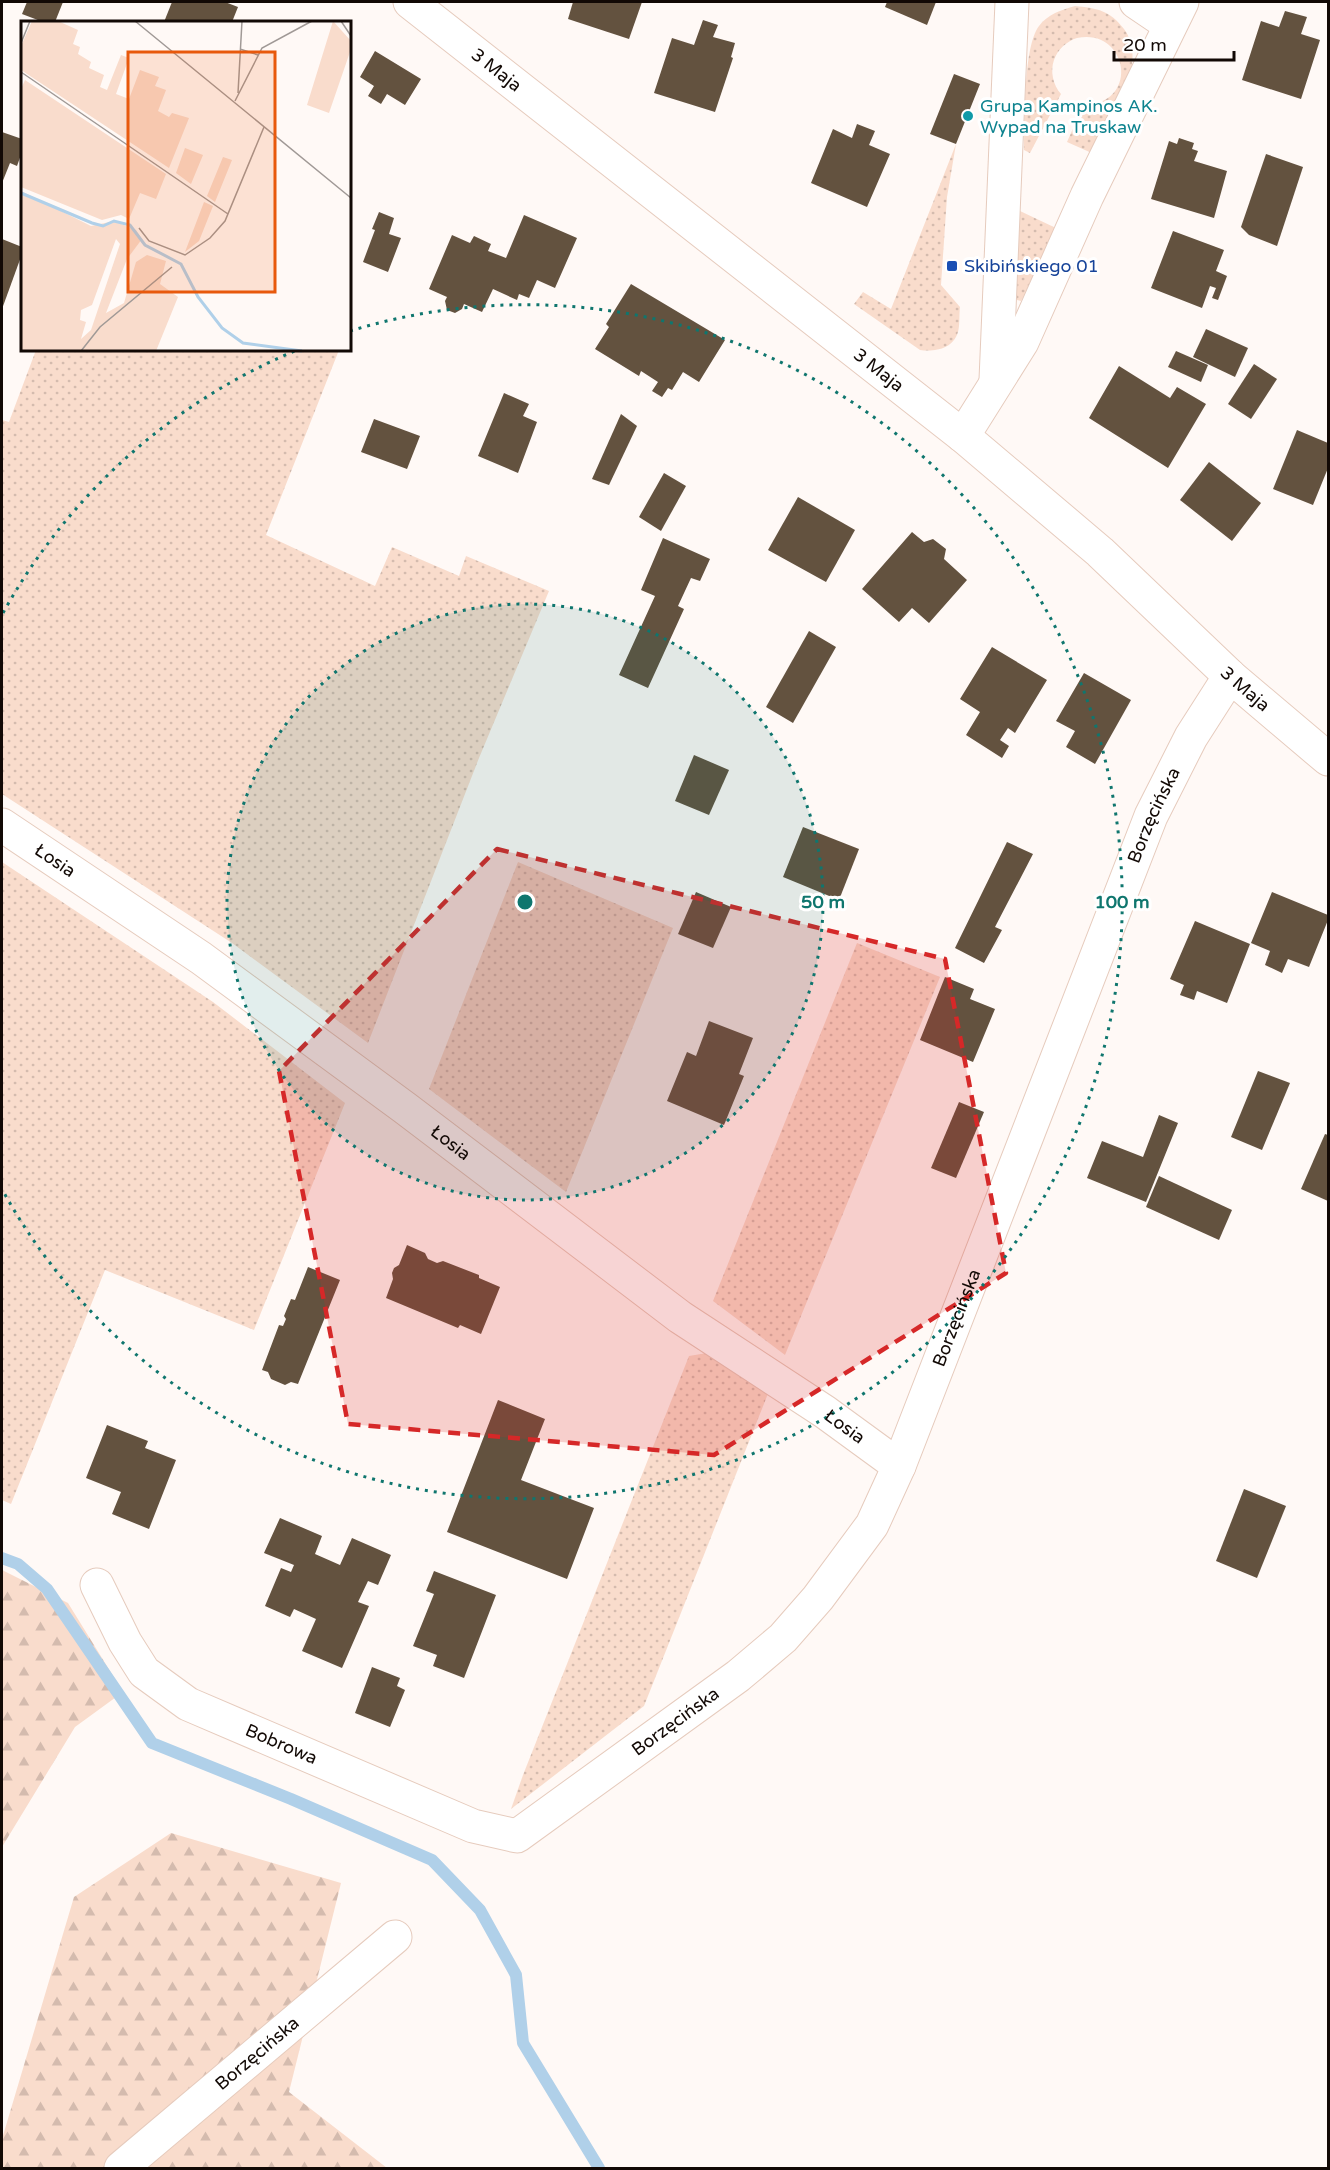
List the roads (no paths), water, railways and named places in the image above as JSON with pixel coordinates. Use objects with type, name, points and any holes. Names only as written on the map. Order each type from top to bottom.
[{"type":"street","name":"3 Maja","points":[[410,2],[963,436],[1100,552],[1230,676],[1329,759]]},
{"type":"street","points":[[995,382],[1012,2]]},
{"type":"street","points":[[963,436],[1022,342],[1087,196],[1176,13],[1136,2]]},
{"type":"street","name":"Borzęcińska","points":[[517,1836],[738,1676],[783,1638],[818,1598],[872,1525],[899,1466],[1151,816],[1191,737],[1230,676]]},
{"type":"street","name":"Łosia","points":[[2,825],[201,958],[414,1115],[680,1317],[825,1412],[899,1466]]},
{"type":"street","name":"Bobrowa","points":[[97,1585],[125,1642],[144,1672],[188,1704],[472,1826],[517,1836]]},
{"type":"street","name":"Borzęcińska","points":[[121,2169],[395,1937]]},
{"type":"waterway","points":[[2,1558],[18,1564],[47,1589],[152,1743],[291,1799],[432,1860],[480,1910],[516,1975],[523,2043],[599,2168]]},
{"type":"place","name":"Grupa Kampinos AK. Wypad na Truskaw","points":[[968,116]]},
{"type":"place","name":"Skibińskiego 01","points":[[952,266]]}]
